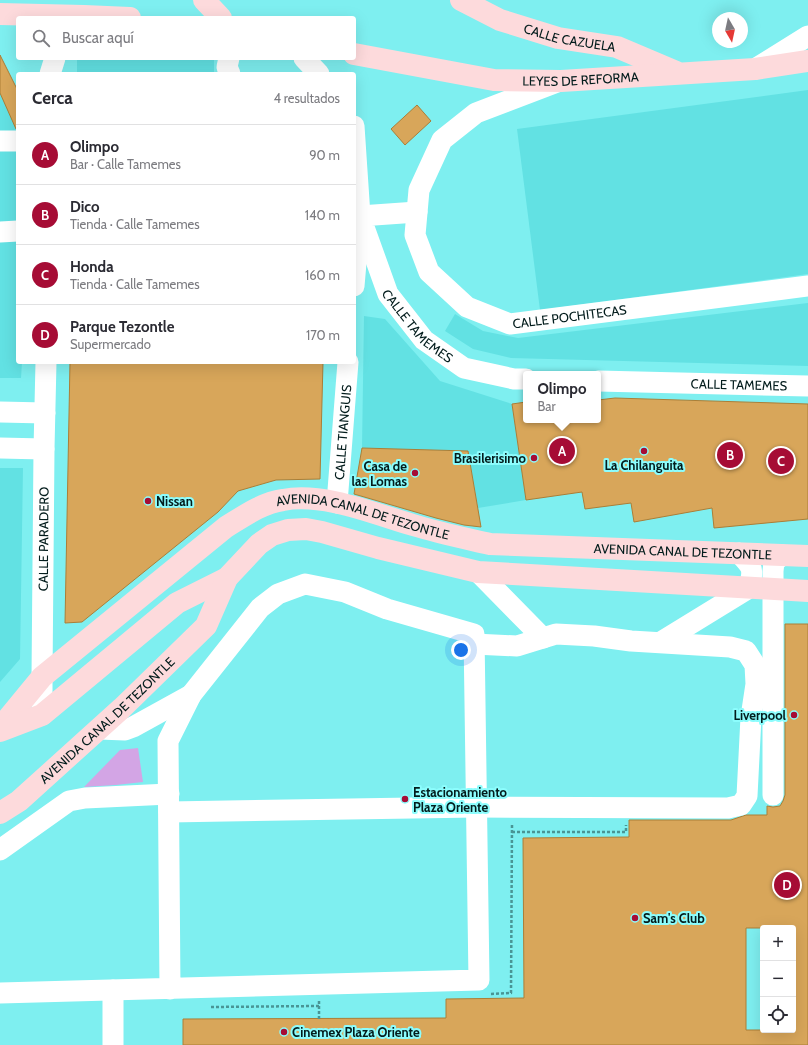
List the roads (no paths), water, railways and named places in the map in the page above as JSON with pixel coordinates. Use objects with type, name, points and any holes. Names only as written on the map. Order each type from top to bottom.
[{"type":"main road","points":[[85,16],[111,0]]},
{"type":"main road","points":[[204,0],[219,16]]},
{"type":"main road","name":"CALLE CAZUELA","points":[[461,0],[500,20],[558,38],[618,47],[679,73]]},
{"type":"main road","points":[[0,14],[55,16]]},
{"type":"main road","name":"LEYES DE REFORMA","points":[[356,54],[494,80],[561,81],[755,69],[808,61]]},
{"type":"main road","name":"AVENIDA CANAL DE TEZONTLE","points":[[0,730],[42,677],[226,527],[256,509],[283,500],[306,498],[336,503],[443,534],[490,544],[808,556]]},
{"type":"main road","name":"AVENIDA CANAL DE TEZONTLE","points":[[0,813],[19,801],[99,729],[206,626],[227,578],[259,544],[272,535],[288,530],[306,529],[478,572],[808,591]]},
{"type":"main road","name":"AVENIDA CANAL DE TEZONTLE","points":[[0,730],[42,715],[177,603],[227,578]]},
{"type":"street","points":[[755,69],[808,36]]},
{"type":"street","points":[[51,72],[54,60]]},
{"type":"street","points":[[229,60],[227,67],[229,72]]},
{"type":"street","points":[[306,60],[317,72]]},
{"type":"street","name":"CALLE POCHITECAS","points":[[561,81],[476,113],[442,140],[419,190],[414,235],[429,272],[467,307],[510,324],[808,286]]},
{"type":"street","points":[[0,141],[16,141]]},
{"type":"street","points":[[356,156],[360,216],[356,263]]},
{"type":"street","points":[[360,216],[416,212]]},
{"type":"street","name":"CALLE TAMEMES","points":[[360,216],[388,294],[424,340],[464,368],[514,379],[523,379]]},
{"type":"street","points":[[0,232],[16,231]]},
{"type":"street","name":"CALLE PARADERO","points":[[42,715],[46,364]]},
{"type":"street","name":"CALLE TIANGUIS","points":[[336,503],[348,364]]},
{"type":"street","name":"CALLE TAMEMES","points":[[601,381],[808,386]]},
{"type":"street","points":[[0,412],[45,413]]},
{"type":"street","points":[[0,448],[44,448]]},
{"type":"street","points":[[661,642],[749,588],[752,567],[739,553]]},
{"type":"street","points":[[773,795],[774,562],[782,555]]},
{"type":"street","points":[[478,572],[544,638]]},
{"type":"street","points":[[0,993],[170,989],[479,980],[474,634],[387,609],[345,592],[305,584],[278,594],[260,608],[191,695],[168,741],[170,989]]},
{"type":"street","points":[[0,850],[69,801],[85,798],[169,803],[476,807],[728,808],[741,805],[747,796],[751,717],[756,684],[755,665],[746,651],[730,647],[632,641],[594,636],[556,634],[517,646],[474,644]]},
{"type":"street","points":[[99,729],[125,730],[191,695]]},
{"type":"street","points":[[113,990],[113,1045]]},
{"type":"place","name":"Olimpo","points":[[562,451]]},
{"type":"place","name":"La Chilanguita","points":[[644,451]]},
{"type":"place","name":"Dico","points":[[730,455]]},
{"type":"place","name":"Brasilerisimo","points":[[534,458]]},
{"type":"place","name":"Honda","points":[[781,461]]},
{"type":"place","name":"Casa de las Lomas","points":[[415,473]]},
{"type":"place","name":"Nissan","points":[[148,501]]},
{"type":"place","name":"Liverpool","points":[[794,715]]},
{"type":"place","name":"Estacionamiento Plaza Oriente","points":[[405,799]]},
{"type":"place","name":"Parque Tezontle","points":[[787,885]]},
{"type":"place","name":"Sam's Club","points":[[635,918]]},
{"type":"place","name":"Cinemex Plaza Oriente","points":[[284,1032]]}]
